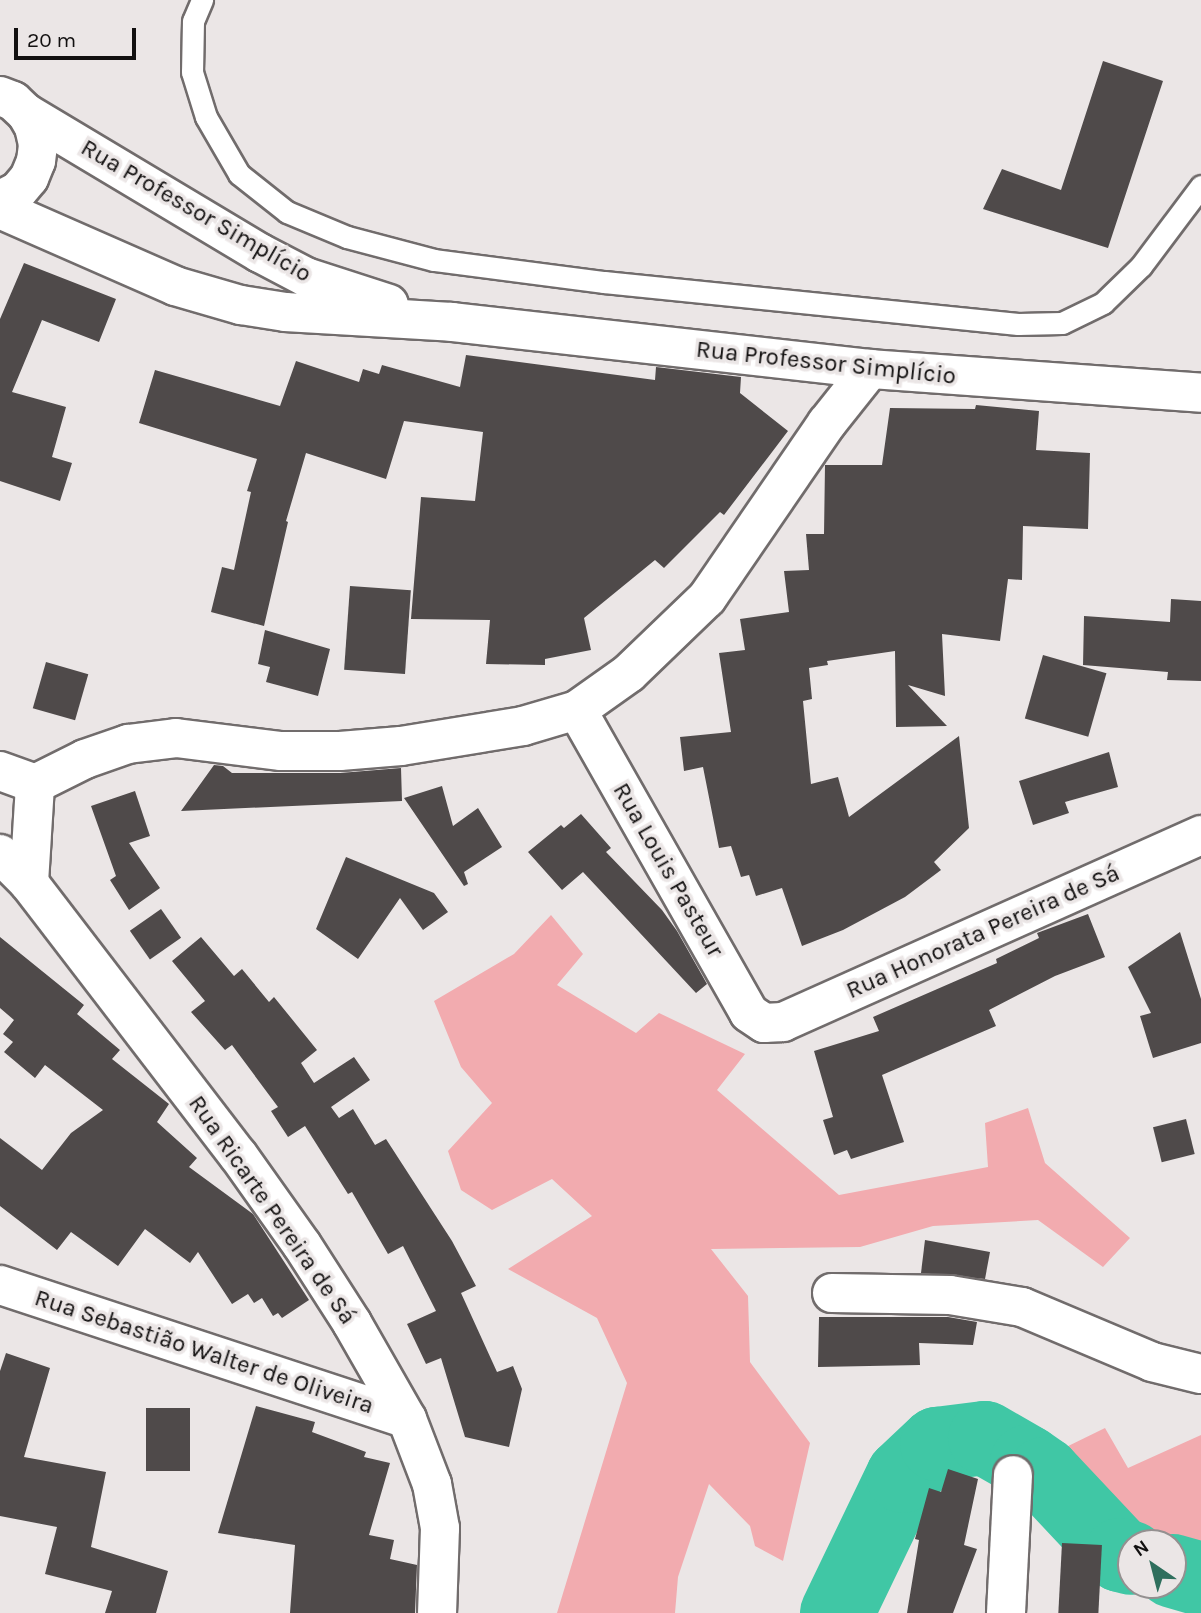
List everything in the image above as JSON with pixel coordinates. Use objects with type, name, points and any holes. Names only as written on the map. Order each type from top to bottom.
[{"type":"street","points":[[0,200],[18,191],[29,178],[36,161],[38,145],[34,127],[13,104]]},
{"type":"street","name":"Rua Professor Simplício","points":[[13,104],[260,253],[306,276],[356,295],[452,322]]},
{"type":"street","name":"Rua Professor Simplício","points":[[0,209],[175,286],[241,305],[285,312],[452,322],[870,369],[1201,393]]},
{"type":"street","points":[[0,771],[35,784],[85,759],[128,744],[176,738],[281,751],[340,751],[474,736],[577,710],[629,673],[707,598],[827,423],[870,369]]},
{"type":"street","name":"Rua Louis Pasteur","points":[[577,710],[749,1013],[764,1023]]},
{"type":"street","points":[[29,883],[35,784]]},
{"type":"street","name":"Rua Honorata Pereira de Sá","points":[[764,1023],[783,1022],[1201,835]]},
{"type":"street","name":"Rua Ricarte Pereira de Sá","points":[[0,854],[29,883],[238,1154],[302,1245],[407,1419],[432,1485],[440,1528],[437,1613]]},
{"type":"street","name":"Rua Sebastião Walter de Oliveira","points":[[0,1285],[407,1419]]},
{"type":"street","points":[[832,1293],[950,1296],[1023,1307],[1152,1362],[1201,1374]]},
{"type":"street","points":[[1006,1613],[1013,1475]]},
{"type":"lane","points":[[202,0],[193,21],[191,72],[206,117],[239,174],[287,212],[347,237],[434,260],[604,282],[1018,324],[1062,323],[1103,303],[1141,266],[1201,186]]},
{"type":"shaded area","points":[[551,915],[583,954],[557,985],[636,1033],[659,1013],[745,1054],[717,1090],[839,1195],[988,1167],[985,1123],[1028,1108],[1045,1163],[1130,1238],[1103,1267],[1038,1220],[933,1226],[860,1247],[711,1249],[748,1296],[750,1362],[810,1443],[783,1561],[755,1546],[750,1526],[709,1484],[678,1577],[675,1613],[557,1613],[627,1383],[597,1318],[508,1269],[592,1216],[552,1179],[492,1210],[461,1190],[448,1151],[492,1103],[461,1067],[434,1001],[514,954]]},
{"type":"shaded area","points":[[1105,1428],[1128,1468],[1201,1435],[1201,1563],[1187,1563],[1187,1529],[1119,1529],[1093,1512],[1058,1451]]},
{"type":"building","points":[[1103,61],[1163,81],[1108,248],[983,209],[1002,169],[1061,190]]},
{"type":"building","points":[[24,263],[116,299],[99,342],[42,320],[12,392],[66,407],[52,457],[72,463],[60,501],[0,481],[0,319]]},
{"type":"building","points":[[466,355],[655,380],[656,367],[741,377],[740,393],[788,431],[724,515],[720,512],[664,568],[655,560],[584,618],[591,650],[545,659],[545,665],[486,664],[490,620],[411,619],[421,497],[475,501],[483,432],[404,421],[386,479],[306,453],[286,521],[288,522],[264,626],[211,612],[222,567],[234,570],[251,492],[247,491],[257,459],[139,423],[155,370],[280,406],[296,361],[359,382],[363,369],[379,374],[382,365],[460,387]]},
{"type":"building","points":[[976,405],[1039,411],[1036,450],[1090,453],[1088,529],[1023,526],[1022,580],[1008,579],[1000,641],[942,634],[945,696],[908,685],[947,726],[896,727],[895,651],[827,661],[828,665],[809,668],[812,699],[803,701],[811,784],[838,777],[849,817],[959,736],[969,828],[934,862],[941,870],[905,897],[843,930],[802,946],[782,888],[756,896],[749,875],[741,877],[731,846],[719,848],[703,767],[684,771],[680,737],[731,732],[719,653],[745,650],[740,619],[789,612],[784,571],[809,570],[806,534],[824,534],[825,465],[882,465],[890,408],[975,409]]},
{"type":"building","points":[[350,586],[411,590],[405,674],[344,670]]},
{"type":"building","points":[[1171,599],[1201,601],[1201,681],[1167,680],[1168,672],[1083,665],[1084,616],[1170,622]]},
{"type":"building","points":[[265,630],[330,649],[318,696],[266,682],[270,667],[258,664]]},
{"type":"building","points":[[1043,655],[1106,673],[1088,737],[1025,718]]},
{"type":"building","points":[[46,662],[88,674],[75,720],[33,708]]},
{"type":"building","points":[[1109,752],[1118,787],[1065,802],[1069,813],[1033,825],[1019,781]]},
{"type":"building","points":[[214,765],[223,766],[232,773],[340,773],[401,768],[402,801],[181,811]]},
{"type":"building","points":[[442,786],[453,826],[478,808],[502,847],[464,872],[468,884],[464,886],[404,798]]},
{"type":"building","points":[[135,791],[150,836],[129,843],[160,888],[129,910],[110,880],[116,876],[91,806]]},
{"type":"building","points":[[581,814],[611,848],[606,852],[662,910],[677,931],[707,984],[696,993],[583,872],[562,890],[528,852],[561,825],[564,828]]},
{"type":"building","points":[[346,857],[434,893],[448,912],[423,930],[400,898],[358,959],[316,929]]},
{"type":"building","points":[[161,909],[181,938],[150,959],[130,931]]},
{"type":"building","points":[[1088,914],[1105,957],[1055,976],[989,1010],[996,1026],[882,1075],[904,1142],[851,1159],[847,1150],[834,1155],[823,1120],[833,1117],[814,1051],[879,1031],[873,1017],[997,963],[996,959],[1039,938],[1037,933]]},
{"type":"building","points":[[1180,932],[1201,999],[1201,1043],[1153,1058],[1140,1016],[1151,1013],[1128,967]]},
{"type":"building","points":[[0,937],[84,1005],[77,1014],[120,1050],[112,1059],[169,1104],[157,1122],[197,1158],[189,1167],[253,1214],[309,1300],[282,1318],[278,1313],[273,1316],[262,1298],[254,1303],[248,1294],[232,1304],[198,1252],[190,1263],[145,1229],[118,1266],[71,1232],[57,1250],[0,1206],[0,1138],[42,1170],[71,1133],[103,1110],[45,1065],[35,1078],[4,1052],[13,1042],[3,1034],[14,1020],[0,1008]]},
{"type":"building","points":[[201,937],[234,976],[242,969],[269,1002],[274,997],[317,1050],[301,1063],[314,1083],[354,1057],[370,1080],[331,1107],[339,1118],[353,1109],[375,1145],[386,1139],[452,1241],[476,1286],[461,1293],[497,1372],[513,1366],[522,1389],[509,1447],[465,1437],[441,1358],[426,1364],[407,1324],[436,1311],[403,1246],[388,1254],[352,1192],[348,1194],[305,1126],[288,1137],[271,1111],[278,1107],[232,1045],[225,1050],[191,1012],[205,1001],[172,961]]},
{"type":"building","points":[[1186,1119],[1195,1154],[1162,1162],[1153,1127]]},
{"type":"building","points":[[925,1240],[990,1252],[985,1279],[921,1273]]},
{"type":"building","points":[[819,1317],[948,1317],[977,1322],[973,1345],[919,1343],[920,1365],[818,1367]]},
{"type":"building","points":[[6,1353],[50,1368],[24,1457],[106,1472],[91,1547],[168,1571],[156,1613],[105,1613],[112,1591],[45,1574],[57,1527],[0,1516],[0,1371]]},
{"type":"building","points":[[256,1406],[315,1422],[312,1432],[366,1452],[364,1457],[390,1463],[369,1535],[394,1540],[390,1559],[417,1565],[415,1613],[290,1613],[295,1545],[218,1533]]},
{"type":"building","points":[[146,1408],[190,1408],[190,1471],[146,1471]]},
{"type":"building","points":[[948,1469],[978,1479],[964,1545],[977,1549],[953,1613],[907,1613],[919,1540],[915,1539],[929,1488],[941,1492]]},
{"type":"building","points":[[1062,1543],[1102,1545],[1098,1613],[1058,1613]]},
{"type":"waterway","points":[[837,1613],[903,1476],[937,1444],[985,1438],[1027,1462],[1044,1474],[1117,1552]]},
{"type":"waterway","points":[[1187,1575],[1201,1579]]}]
